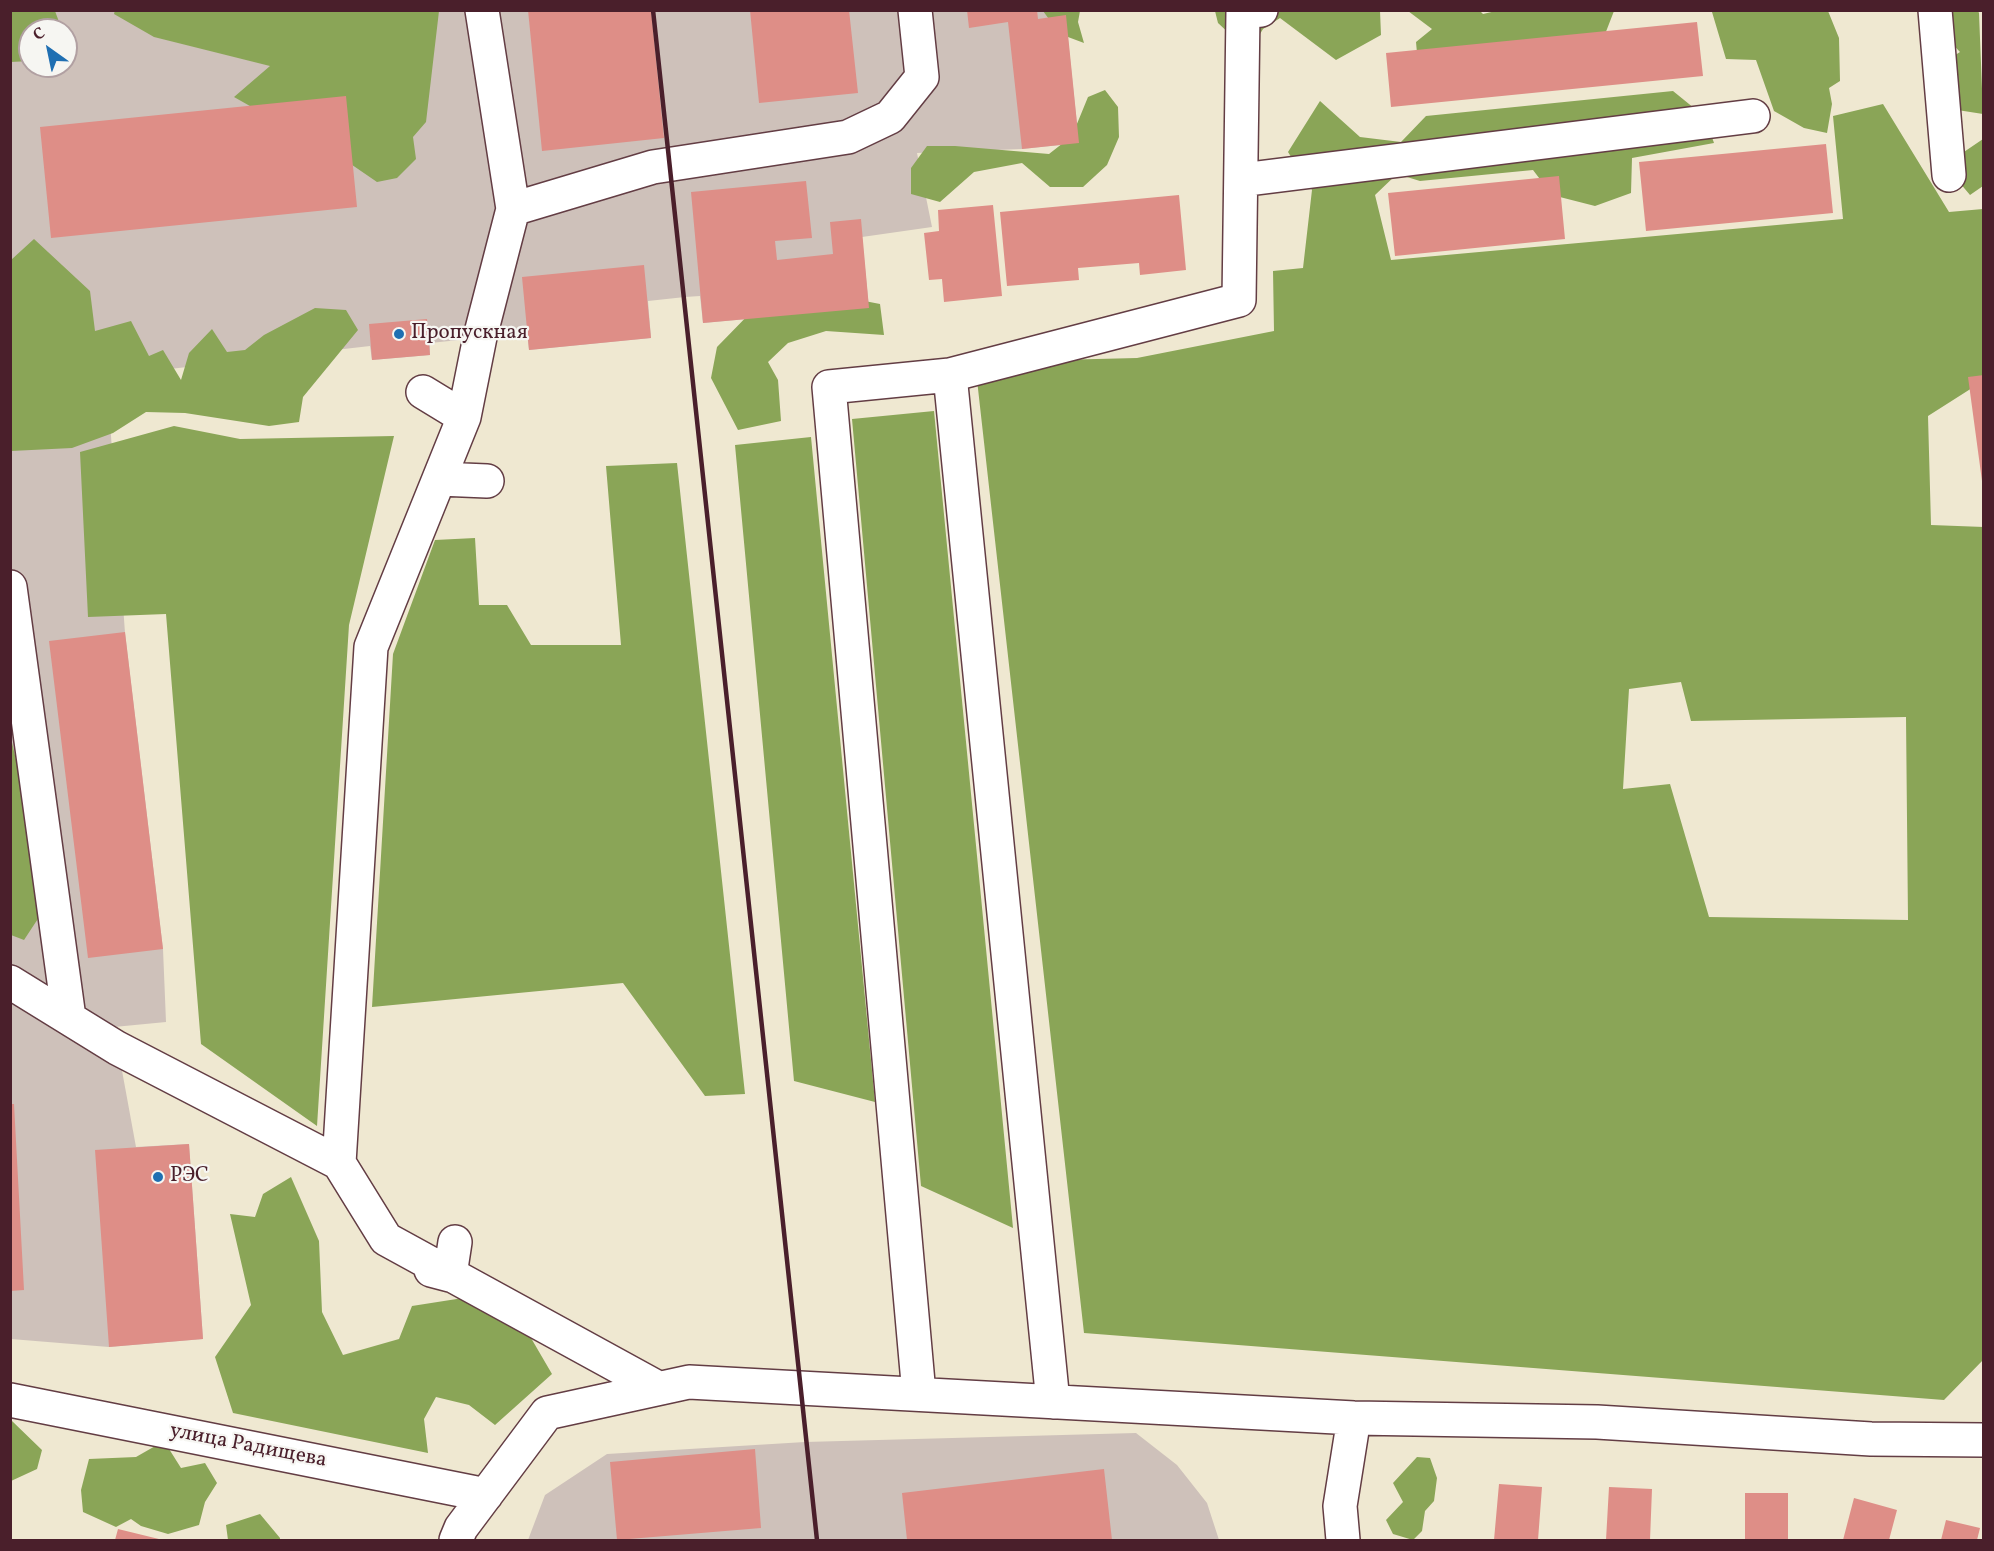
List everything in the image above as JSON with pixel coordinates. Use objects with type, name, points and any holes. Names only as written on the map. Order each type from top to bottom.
[{"type":"street","points":[[339,1162],[358,1056],[371,647],[464,417],[480,337],[513,209],[482,10]]},
{"type":"street","points":[[513,209],[654,167],[848,137],[890,117],[922,77],[915,10]]},
{"type":"street","points":[[919,1394],[829,387],[951,375],[1239,300],[1243,12],[1261,10]]},
{"type":"street","points":[[1935,10],[1949,175]]},
{"type":"street","points":[[1241,180],[1753,116]]},
{"type":"street","points":[[951,375],[1053,1402]]},
{"type":"street","points":[[423,392],[464,417]]},
{"type":"street","points":[[439,479],[487,481]]},
{"type":"street","points":[[10,587],[69,1018]]},
{"type":"street","points":[[10,982],[117,1048],[339,1162],[386,1239],[658,1388]]},
{"type":"street","points":[[450,1275],[455,1242]]},
{"type":"street","points":[[371,1257],[450,1275]]},
{"type":"street","points":[[456,1540],[461,1528],[547,1413],[689,1382],[1354,1418],[1597,1422],[1871,1439],[1983,1440]]},
{"type":"street","name":"улица Радищева","points":[[10,1400],[486,1495]]},
{"type":"street","points":[[1343,1540],[1340,1506],[1354,1418]]},
{"type":"shaded area","points":[[11,11],[1065,11],[1079,143],[1022,149],[917,153],[932,227],[862,237],[869,308],[703,323],[700,296],[685,297],[648,301],[651,338],[529,350],[527,333],[430,343],[430,355],[372,360],[370,346],[11,386]]},
{"type":"shaded area","points":[[110,422],[125,633],[163,949],[166,1022],[114,1027],[136,1147],[189,1144],[203,1339],[109,1347],[11,1339],[10,436]]},
{"type":"shaded area","points":[[1136,1433],[1177,1465],[1207,1503],[1219,1540],[528,1540],[545,1495],[607,1454],[805,1442]]},
{"type":"green space","points":[[115,10],[439,11],[426,122],[413,137],[416,159],[397,178],[377,182],[342,158],[234,97],[270,66],[154,37],[114,14]]},
{"type":"green space","points":[[1479,10],[1483,14],[1500,10],[1614,11],[1602,42],[1418,64],[1416,42],[1432,29],[1408,11]]},
{"type":"green space","points":[[10,11],[55,11],[58,18],[18,18],[18,62],[11,62]]},
{"type":"green space","points":[[1043,11],[1080,11],[1078,22],[1084,43],[1060,34]]},
{"type":"green space","points":[[1215,11],[1380,11],[1381,35],[1336,60],[1280,18],[1263,29],[1249,52],[1218,23]]},
{"type":"green space","points":[[1828,11],[1839,38],[1840,81],[1829,88],[1832,104],[1827,133],[1804,128],[1774,111],[1756,60],[1726,59],[1712,12]]},
{"type":"green space","points":[[1940,11],[1978,11],[1979,13],[1983,114],[1951,109],[1932,70],[1960,52],[1944,35]]},
{"type":"green space","points":[[1105,90],[1118,107],[1119,137],[1107,165],[1083,187],[1050,187],[1022,163],[974,172],[940,202],[911,194],[911,168],[927,146],[955,146],[1049,154],[1072,136],[1088,97]]},
{"type":"green space","points":[[1673,91],[1705,117],[1714,143],[1632,158],[1631,193],[1595,206],[1552,195],[1533,170],[1420,181],[1397,174],[1375,195],[1391,260],[1843,219],[1833,116],[1883,104],[1949,212],[1983,209],[1983,381],[1928,416],[1931,525],[1984,527],[1984,1359],[1944,1400],[1084,1333],[975,362],[1137,358],[1274,331],[1273,271],[1303,268],[1312,190],[1288,152],[1320,101],[1360,137],[1401,142],[1426,116]],"holes":[[[1681,682],[1691,721],[1906,717],[1908,920],[1709,917],[1670,784],[1623,789],[1629,689]]]},
{"type":"green space","points":[[1983,139],[1983,186],[1970,195],[1954,176],[1958,156]]},
{"type":"green space","points":[[34,239],[90,291],[95,331],[131,321],[149,356],[163,350],[181,380],[189,353],[212,329],[227,352],[245,350],[264,335],[315,308],[346,310],[358,330],[303,397],[299,422],[269,426],[185,413],[146,412],[113,433],[72,448],[11,451],[11,260]]},
{"type":"green space","points":[[844,297],[880,304],[884,335],[826,331],[788,343],[768,362],[778,380],[781,421],[738,430],[711,378],[717,347],[757,306]]},
{"type":"green space","points":[[934,411],[1013,1228],[921,1186],[852,419]]},
{"type":"green space","points":[[174,426],[240,439],[394,436],[349,625],[317,1126],[201,1044],[166,614],[88,617],[80,452]]},
{"type":"green space","points":[[811,437],[875,1102],[794,1081],[735,445]]},
{"type":"green space","points":[[677,463],[745,1094],[705,1096],[623,983],[372,1007],[393,654],[435,540],[475,538],[479,605],[507,605],[531,645],[621,645],[606,466]]},
{"type":"green space","points":[[10,734],[49,902],[24,940],[11,935]]},
{"type":"green space","points":[[291,1177],[319,1241],[322,1312],[343,1355],[399,1339],[412,1306],[463,1298],[531,1338],[552,1374],[495,1425],[469,1405],[436,1397],[424,1419],[428,1453],[233,1413],[215,1357],[251,1305],[230,1214],[255,1217],[263,1194]]},
{"type":"green space","points":[[12,1421],[42,1450],[37,1469],[11,1481],[10,1422]]},
{"type":"green space","points":[[164,1441],[181,1468],[205,1463],[217,1483],[205,1502],[199,1525],[168,1534],[141,1526],[131,1519],[116,1527],[83,1512],[81,1490],[89,1459],[136,1457]]},
{"type":"green space","points":[[1417,1457],[1430,1458],[1437,1478],[1434,1501],[1425,1511],[1422,1531],[1413,1540],[1393,1534],[1386,1520],[1403,1502],[1393,1483]]},
{"type":"green space","points":[[260,1514],[280,1540],[228,1540],[226,1525]]},
{"type":"building","points":[[528,10],[651,10],[664,138],[542,151]]},
{"type":"building","points":[[750,10],[849,10],[858,93],[759,103]]},
{"type":"building","points":[[967,10],[1037,10],[1038,19],[1066,15],[1079,143],[1022,149],[1008,22],[969,28]]},
{"type":"building","points":[[1697,22],[1703,76],[1391,107],[1386,53]]},
{"type":"building","points":[[346,96],[357,207],[51,238],[40,127]]},
{"type":"building","points":[[1826,144],[1833,213],[1646,231],[1639,162]]},
{"type":"building","points":[[1559,176],[1565,239],[1395,256],[1388,193]]},
{"type":"building","points":[[806,181],[812,238],[775,241],[777,260],[833,254],[830,222],[861,219],[869,308],[703,323],[691,192]]},
{"type":"building","points":[[1179,195],[1186,270],[1140,275],[1139,263],[1078,268],[1079,280],[1007,286],[1000,212]]},
{"type":"building","points":[[993,205],[1002,296],[944,302],[942,279],[929,280],[924,233],[939,231],[938,210]]},
{"type":"building","points":[[644,265],[651,338],[529,350],[522,277]]},
{"type":"building","name":"Пропускная","points":[[427,319],[430,355],[372,360],[369,324]]},
{"type":"building","points":[[1984,375],[1984,481],[1982,481],[1968,377]]},
{"type":"building","points":[[125,632],[163,949],[88,958],[49,641]]},
{"type":"building","points":[[10,1104],[14,1104],[24,1290],[10,1291]]},
{"type":"building","points":[[189,1144],[203,1339],[109,1347],[95,1150]]},
{"type":"building","points":[[755,1449],[761,1528],[617,1540],[610,1462]]},
{"type":"building","points":[[1104,1469],[1112,1540],[907,1540],[902,1493]]},
{"type":"building","points":[[1499,1484],[1542,1487],[1538,1540],[1494,1540]]},
{"type":"building","points":[[1609,1487],[1652,1489],[1650,1540],[1606,1540]]},
{"type":"building","points":[[1745,1493],[1788,1493],[1788,1540],[1745,1540]]},
{"type":"building","points":[[1854,1498],[1897,1510],[1889,1540],[1843,1540]]},
{"type":"building","points":[[1946,1520],[1980,1528],[1977,1540],[1941,1540]]},
{"type":"building","points":[[118,1529],[163,1540],[115,1540]]},
{"type":"railway","points":[[653,10],[817,1540]]},
{"type":"place","name":"Пропускная","points":[[399,334]]},
{"type":"place","name":"РЭС","points":[[158,1177]]}]
